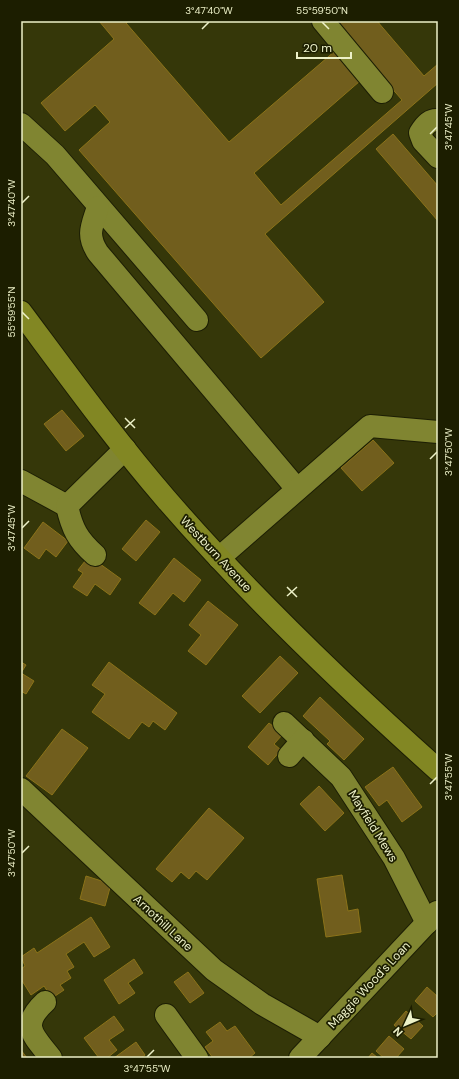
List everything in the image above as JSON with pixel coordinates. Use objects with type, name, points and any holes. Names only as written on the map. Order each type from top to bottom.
[{"type":"main road","name":"Westburn Avenue","points":[[21,312],[125,449],[165,498],[219,558],[278,621],[438,770]]},
{"type":"street","points":[[323,21],[382,92]]},
{"type":"street","points":[[438,120],[433,120],[424,126],[420,133],[423,141],[438,157]]},
{"type":"street","points":[[21,124],[55,155],[196,320]]},
{"type":"street","points":[[98,207],[90,235],[92,243],[98,253],[297,489]]},
{"type":"street","points":[[219,558],[370,426],[438,432]]},
{"type":"street","points":[[67,506],[125,449]]},
{"type":"street","points":[[21,481],[67,506],[74,530],[82,544],[95,555]]},
{"type":"street","name":"Mayfield Mews","points":[[284,723],[296,748],[342,777],[433,917]]},
{"type":"street","name":"Arnothill Lane","points":[[21,789],[214,970],[262,1004],[320,1038]]},
{"type":"street","name":"Maggie Wood's Loan","points":[[300,1058],[433,917]]},
{"type":"street","points":[[45,1002],[34,1012],[31,1027],[32,1034],[51,1058]]},
{"type":"street","points":[[166,1015],[197,1058]]},
{"type":"building","points":[[99,21],[129,21],[126,23],[229,142],[335,51],[360,81],[254,173],[281,205],[402,100],[334,21],[377,21],[424,76],[438,64],[438,83],[265,234],[324,302],[261,358],[79,150],[110,122],[95,105],[65,131],[41,103],[114,39]]},
{"type":"building","points":[[393,134],[438,186],[438,221],[376,149]]},
{"type":"building","points":[[62,410],[84,436],[66,451],[44,424]]},
{"type":"building","points":[[373,440],[394,463],[362,491],[341,468]]},
{"type":"building","points":[[146,520],[160,532],[136,561],[122,549]]},
{"type":"building","points":[[43,522],[68,541],[56,557],[46,549],[39,559],[24,548]]},
{"type":"building","points":[[89,556],[121,579],[110,595],[95,584],[87,596],[73,587],[83,573],[78,570]]},
{"type":"building","points":[[174,558],[201,580],[184,602],[173,593],[155,615],[139,603]]},
{"type":"building","points":[[208,601],[238,625],[206,665],[188,651],[201,635],[189,625]]},
{"type":"building","points":[[280,656],[298,673],[260,713],[242,696]]},
{"type":"building","points":[[21,662],[26,665],[21,673]]},
{"type":"building","points":[[109,662],[177,713],[165,730],[153,721],[149,727],[142,722],[129,739],[92,712],[105,694],[92,685]]},
{"type":"building","points":[[21,673],[34,681],[26,694],[21,691]]},
{"type":"building","points":[[320,697],[364,739],[344,760],[327,744],[330,741],[303,716]]},
{"type":"building","points":[[269,723],[283,734],[274,744],[281,750],[268,765],[248,747]]},
{"type":"building","points":[[62,729],[88,748],[52,795],[26,776]]},
{"type":"building","points":[[393,767],[422,807],[402,822],[387,800],[379,806],[365,787]]},
{"type":"building","points":[[319,786],[344,813],[325,831],[300,804]]},
{"type":"building","points":[[209,808],[244,838],[207,880],[196,871],[189,879],[181,872],[172,882],[156,869]]},
{"type":"building","points":[[342,875],[348,911],[358,909],[361,932],[326,937],[317,879]]},
{"type":"building","points":[[86,876],[111,884],[105,906],[80,899]]},
{"type":"building","points":[[91,917],[110,947],[94,957],[84,942],[66,954],[74,967],[67,971],[71,978],[60,985],[64,990],[52,998],[44,986],[31,995],[21,979],[21,969],[25,966],[21,957],[34,948],[37,953]]},
{"type":"building","points":[[134,959],[143,973],[128,983],[135,993],[119,1004],[104,980]]},
{"type":"building","points":[[188,972],[204,993],[190,1003],[174,982]]},
{"type":"building","points":[[427,987],[438,997],[438,1012],[433,1017],[415,1001]]},
{"type":"building","points":[[406,1011],[423,1026],[411,1039],[394,1025]]},
{"type":"building","points":[[114,1016],[124,1030],[109,1040],[117,1050],[107,1058],[99,1058],[84,1038]]},
{"type":"building","points":[[220,1022],[227,1031],[235,1026],[255,1053],[249,1058],[213,1058],[205,1047],[213,1041],[206,1032]]},
{"type":"building","points":[[389,1036],[404,1049],[396,1058],[384,1058],[376,1051]]},
{"type":"building","points":[[136,1042],[145,1055],[141,1058],[114,1058]]},
{"type":"building","points":[[21,1050],[27,1058],[21,1058]]},
{"type":"building","points":[[372,1053],[378,1058],[368,1058]]}]
